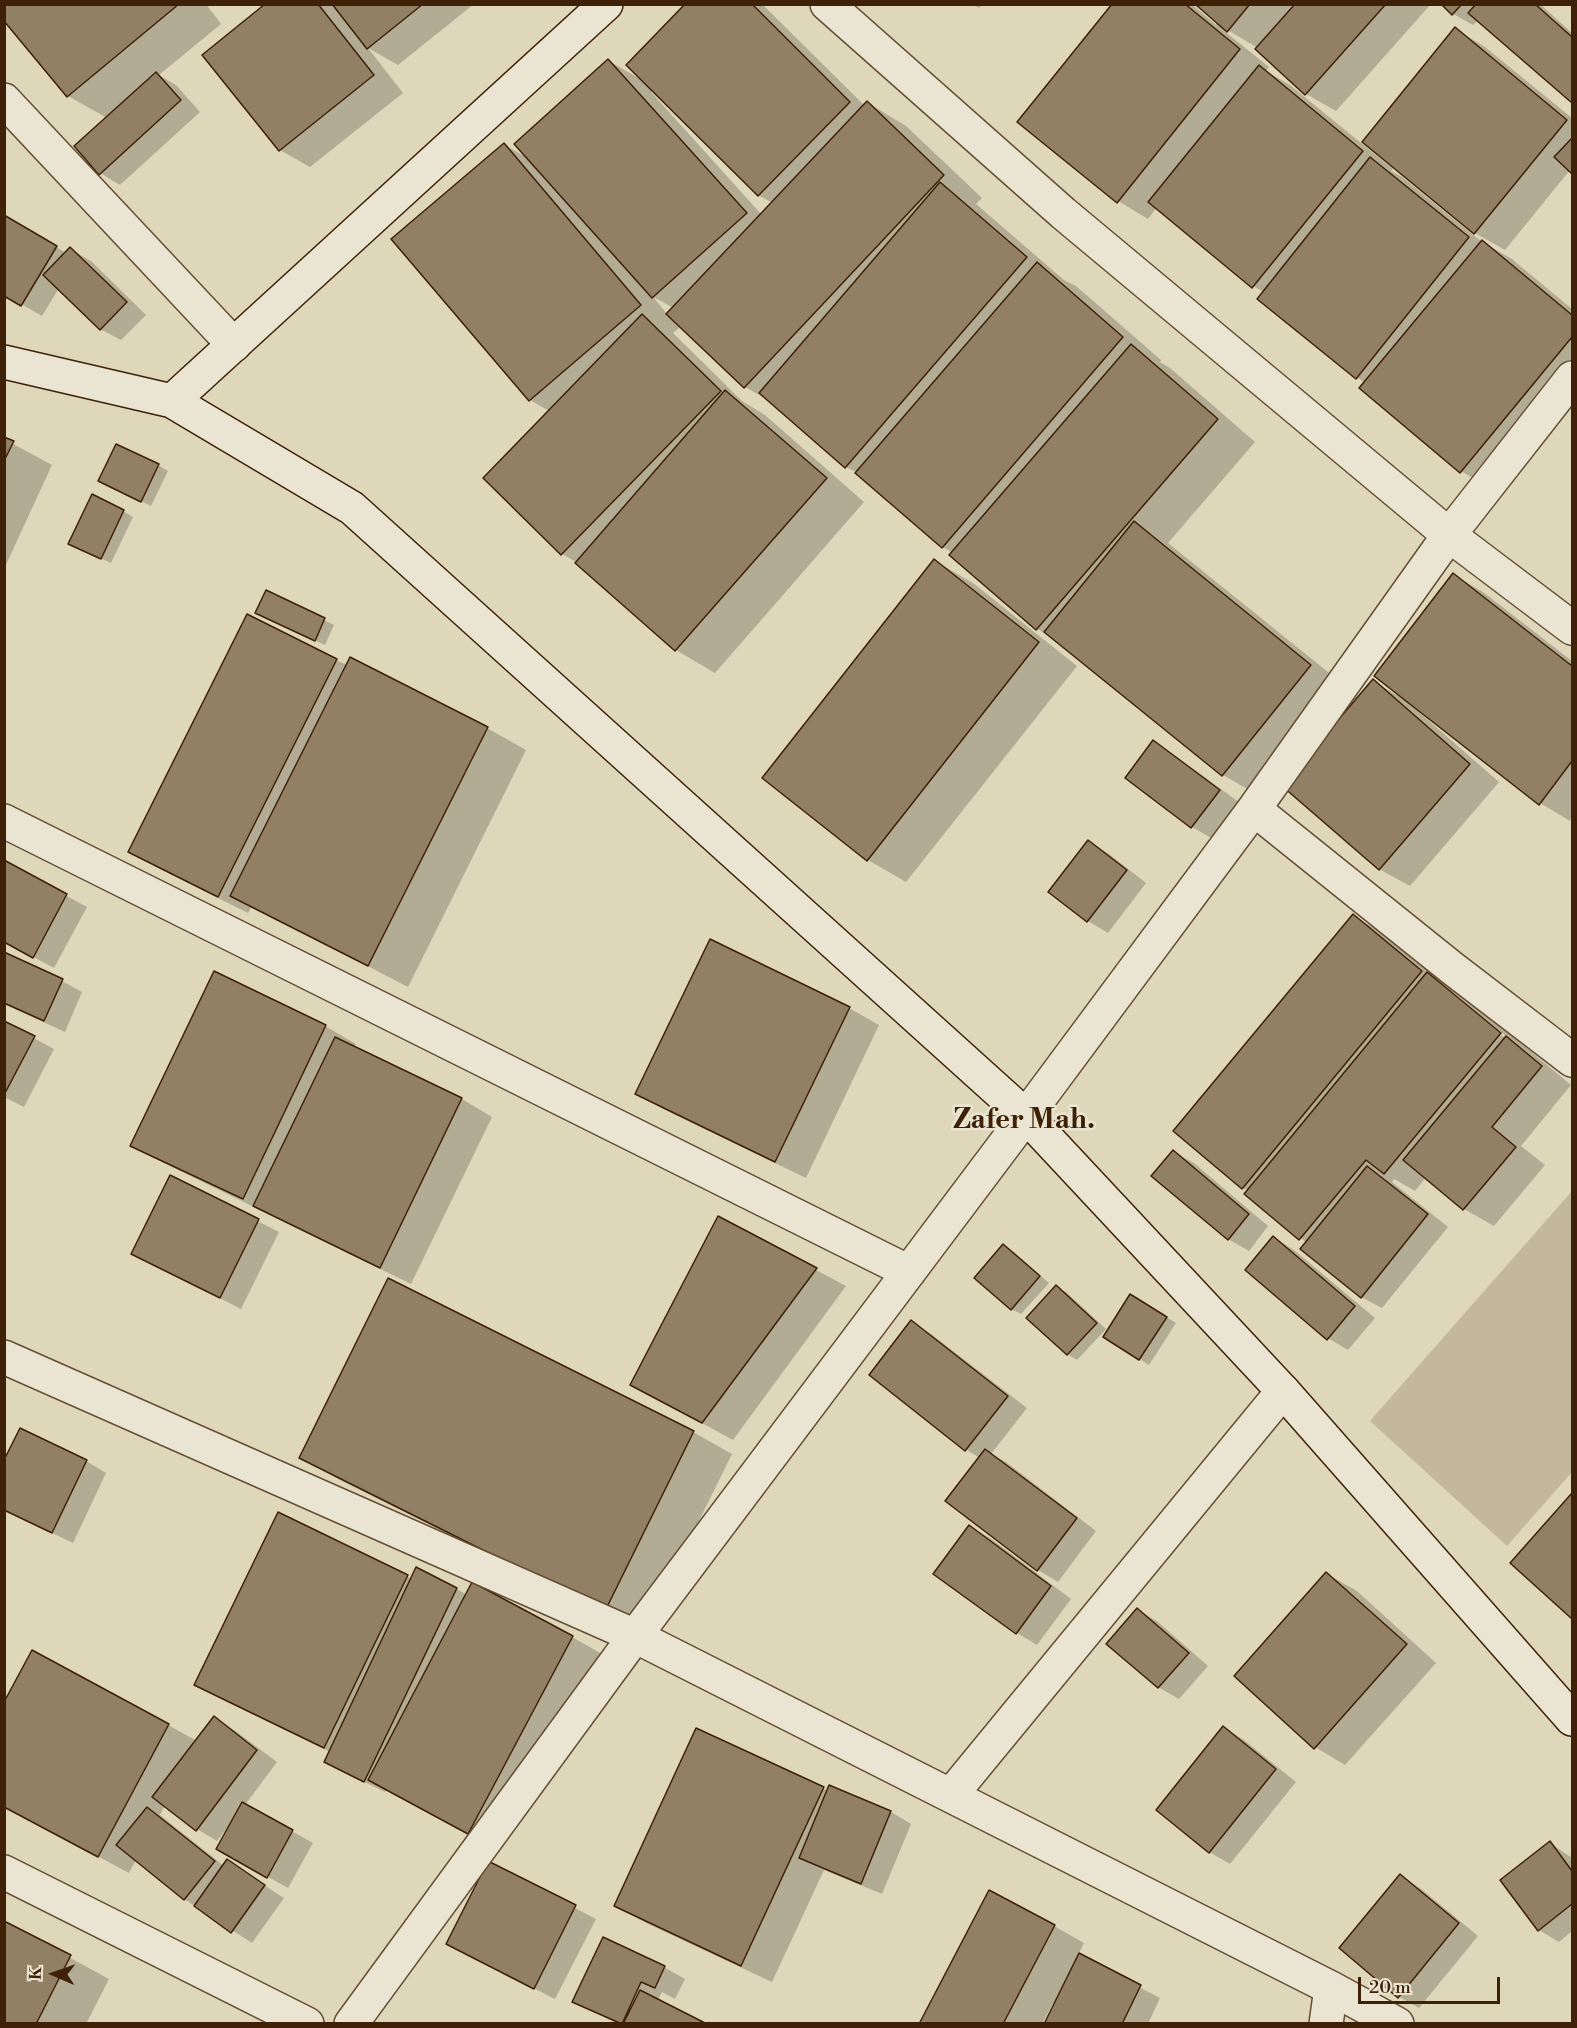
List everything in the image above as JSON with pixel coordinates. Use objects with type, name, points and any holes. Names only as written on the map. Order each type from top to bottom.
[{"type":"street","points":[[172,401],[606,4]]},
{"type":"street","points":[[828,4],[1063,213],[1449,535],[1572,628]]},
{"type":"street","points":[[4,100],[234,345]]},
{"type":"street","points":[[4,362],[172,401],[352,508],[1026,1116],[1283,1392],[1572,1719]]},
{"type":"street","points":[[351,2024],[635,1636],[1254,809],[1449,535],[1572,378]]},
{"type":"street","points":[[1254,809],[1452,968],[1572,1060]]},
{"type":"street","points":[[4,821],[909,1272]]},
{"type":"street","points":[[4,1357],[635,1636],[1331,1988],[1397,2024]]},
{"type":"street","points":[[951,1795],[1283,1392]]},
{"type":"street","points":[[4,1872],[307,2024]]},
{"type":"street","points":[[1326,2024],[1331,1988]]},
{"type":"shaded area","points":[[1572,1191],[1572,1472],[1507,1546],[1370,1421]]},
{"type":"building","points":[[4,4],[179,4],[67,97],[4,21]]},
{"type":"building","points":[[265,4],[318,4],[374,75],[279,151],[202,55]]},
{"type":"building","points":[[332,4],[423,4],[367,49]]},
{"type":"building","points":[[685,4],[752,4],[850,102],[758,196],[626,65]]},
{"type":"building","points":[[1112,4],[1185,4],[1240,49],[1117,203],[1017,122]]},
{"type":"building","points":[[1195,4],[1250,4],[1227,32]]},
{"type":"building","points":[[1295,4],[1386,4],[1305,95],[1255,49]]},
{"type":"building","points":[[1441,4],[1462,4],[1452,15]]},
{"type":"building","points":[[1476,4],[1535,4],[1572,37],[1572,103],[1468,13]]},
{"type":"building","points":[[1455,27],[1567,120],[1474,234],[1362,142]]},
{"type":"building","points":[[608,59],[747,213],[652,298],[514,144]]},
{"type":"building","points":[[1259,65],[1363,151],[1252,288],[1148,202]]},
{"type":"building","points":[[156,72],[181,100],[99,175],[74,146]]},
{"type":"building","points":[[867,101],[944,175],[744,388],[666,314]]},
{"type":"building","points":[[1572,138],[1572,174],[1554,157]]},
{"type":"building","points":[[504,143],[641,305],[529,401],[391,239]]},
{"type":"building","points":[[1370,157],[1469,237],[1356,379],[1257,299]]},
{"type":"building","points":[[940,182],[1027,257],[845,468],[759,393]]},
{"type":"building","points":[[4,215],[57,246],[21,306],[4,296]]},
{"type":"building","points":[[1482,240],[1572,315],[1572,337],[1460,473],[1359,388]]},
{"type":"building","points":[[70,247],[127,302],[100,330],[43,275]]},
{"type":"building","points":[[1037,262],[1123,337],[942,548],[855,473]]},
{"type":"building","points":[[642,314],[721,391],[561,555],[483,478]]},
{"type":"building","points":[[1131,344],[1218,419],[1036,630],[949,555]]},
{"type":"building","points":[[725,390],[827,478],[675,651],[575,563]]},
{"type":"building","points":[[4,437],[14,441],[4,461]]},
{"type":"building","points":[[116,444],[159,464],[141,502],[98,481]]},
{"type":"building","points":[[92,494],[124,510],[101,559],[68,544]]},
{"type":"building","points":[[1134,521],[1311,665],[1222,776],[1044,632]]},
{"type":"building","points":[[934,559],[1039,642],[867,861],[762,778]]},
{"type":"building","points":[[1453,573],[1572,666],[1572,761],[1539,805],[1374,676]]},
{"type":"building","points":[[266,590],[325,618],[315,641],[255,613]]},
{"type":"building","points":[[247,614],[337,659],[218,897],[128,852]]},
{"type":"building","points":[[350,657],[488,727],[368,966],[230,896]]},
{"type":"building","points":[[1373,679],[1470,764],[1379,870],[1282,786]]},
{"type":"building","points":[[1153,740],[1220,790],[1191,828],[1125,778]]},
{"type":"building","points":[[1088,840],[1127,870],[1087,922],[1048,892]]},
{"type":"building","points":[[4,860],[67,894],[33,958],[4,942]]},
{"type":"building","points":[[1353,914],[1422,971],[1242,1189],[1173,1131]]},
{"type":"building","points":[[710,939],[850,1007],[775,1162],[635,1094]]},
{"type":"building","points":[[4,952],[63,979],[44,1021],[4,1003]]},
{"type":"building","points":[[214,971],[326,1025],[243,1199],[130,1146]]},
{"type":"building","points":[[1427,972],[1501,1033],[1384,1174],[1366,1160],[1299,1240],[1244,1194]]},
{"type":"building","points":[[4,1021],[35,1036],[4,1095]]},
{"type":"building","points":[[1506,1036],[1542,1066],[1492,1127],[1516,1147],[1463,1210],[1403,1160]]},
{"type":"building","points":[[335,1037],[462,1098],[380,1268],[253,1206]]},
{"type":"building","points":[[1173,1150],[1249,1214],[1228,1240],[1151,1176]]},
{"type":"building","points":[[1367,1166],[1428,1214],[1361,1298],[1300,1249]]},
{"type":"building","points":[[170,1175],[259,1219],[220,1298],[131,1254]]},
{"type":"building","points":[[718,1216],[817,1268],[702,1423],[630,1385]]},
{"type":"building","points":[[1273,1236],[1355,1306],[1327,1340],[1245,1270]]},
{"type":"building","points":[[1003,1244],[1040,1276],[1011,1310],[974,1278]]},
{"type":"building","points":[[388,1278],[694,1431],[605,1611],[299,1458]]},
{"type":"building","points":[[1056,1285],[1097,1323],[1067,1355],[1026,1318]]},
{"type":"building","points":[[1130,1294],[1167,1317],[1139,1360],[1103,1337]]},
{"type":"building","points":[[911,1320],[1008,1396],[965,1451],[869,1375]]},
{"type":"building","points":[[20,1428],[87,1460],[52,1533],[4,1510],[4,1460]]},
{"type":"building","points":[[985,1449],[1077,1518],[1037,1571],[945,1501]]},
{"type":"building","points":[[1572,1493],[1572,1619],[1510,1563]]},
{"type":"building","points":[[278,1512],[408,1575],[324,1748],[194,1685]]},
{"type":"building","points":[[969,1525],[1051,1586],[1016,1634],[933,1574]]},
{"type":"building","points":[[416,1567],[457,1588],[364,1782],[324,1762]]},
{"type":"building","points":[[1326,1572],[1407,1644],[1314,1749],[1234,1676]]},
{"type":"building","points":[[472,1582],[573,1636],[468,1834],[368,1780]]},
{"type":"building","points":[[1137,1608],[1189,1653],[1158,1688],[1106,1644]]},
{"type":"building","points":[[32,1650],[169,1724],[98,1857],[4,1807],[4,1702]]},
{"type":"building","points":[[214,1716],[257,1750],[196,1831],[152,1797]]},
{"type":"building","points":[[1223,1726],[1276,1769],[1209,1853],[1156,1810]]},
{"type":"building","points":[[696,1728],[824,1787],[741,1966],[614,1906]]},
{"type":"building","points":[[829,1785],[891,1811],[861,1884],[799,1858]]},
{"type":"building","points":[[242,1802],[293,1830],[267,1878],[216,1849]]},
{"type":"building","points":[[147,1807],[215,1861],[184,1900],[116,1845]]},
{"type":"building","points":[[1550,1841],[1572,1871],[1572,1904],[1538,1931],[1500,1880]]},
{"type":"building","points":[[227,1859],[265,1885],[231,1933],[194,1906]]},
{"type":"building","points":[[488,1861],[576,1905],[534,1989],[446,1944]]},
{"type":"building","points":[[1400,1874],[1459,1923],[1398,1998],[1339,1948]]},
{"type":"building","points":[[989,1890],[1055,1925],[1003,2024],[919,2024]]},
{"type":"building","points":[[4,1921],[71,1955],[36,2024],[4,2024]]},
{"type":"building","points":[[603,1937],[665,1966],[655,1988],[641,1982],[622,2024],[572,2002]]},
{"type":"building","points":[[1079,1953],[1141,1985],[1122,2024],[1044,2024]]},
{"type":"building","points":[[640,1990],[707,2024],[623,2024]]},
{"type":"district","name":"Zafer Mah.","points":[[1024,1121]]}]
